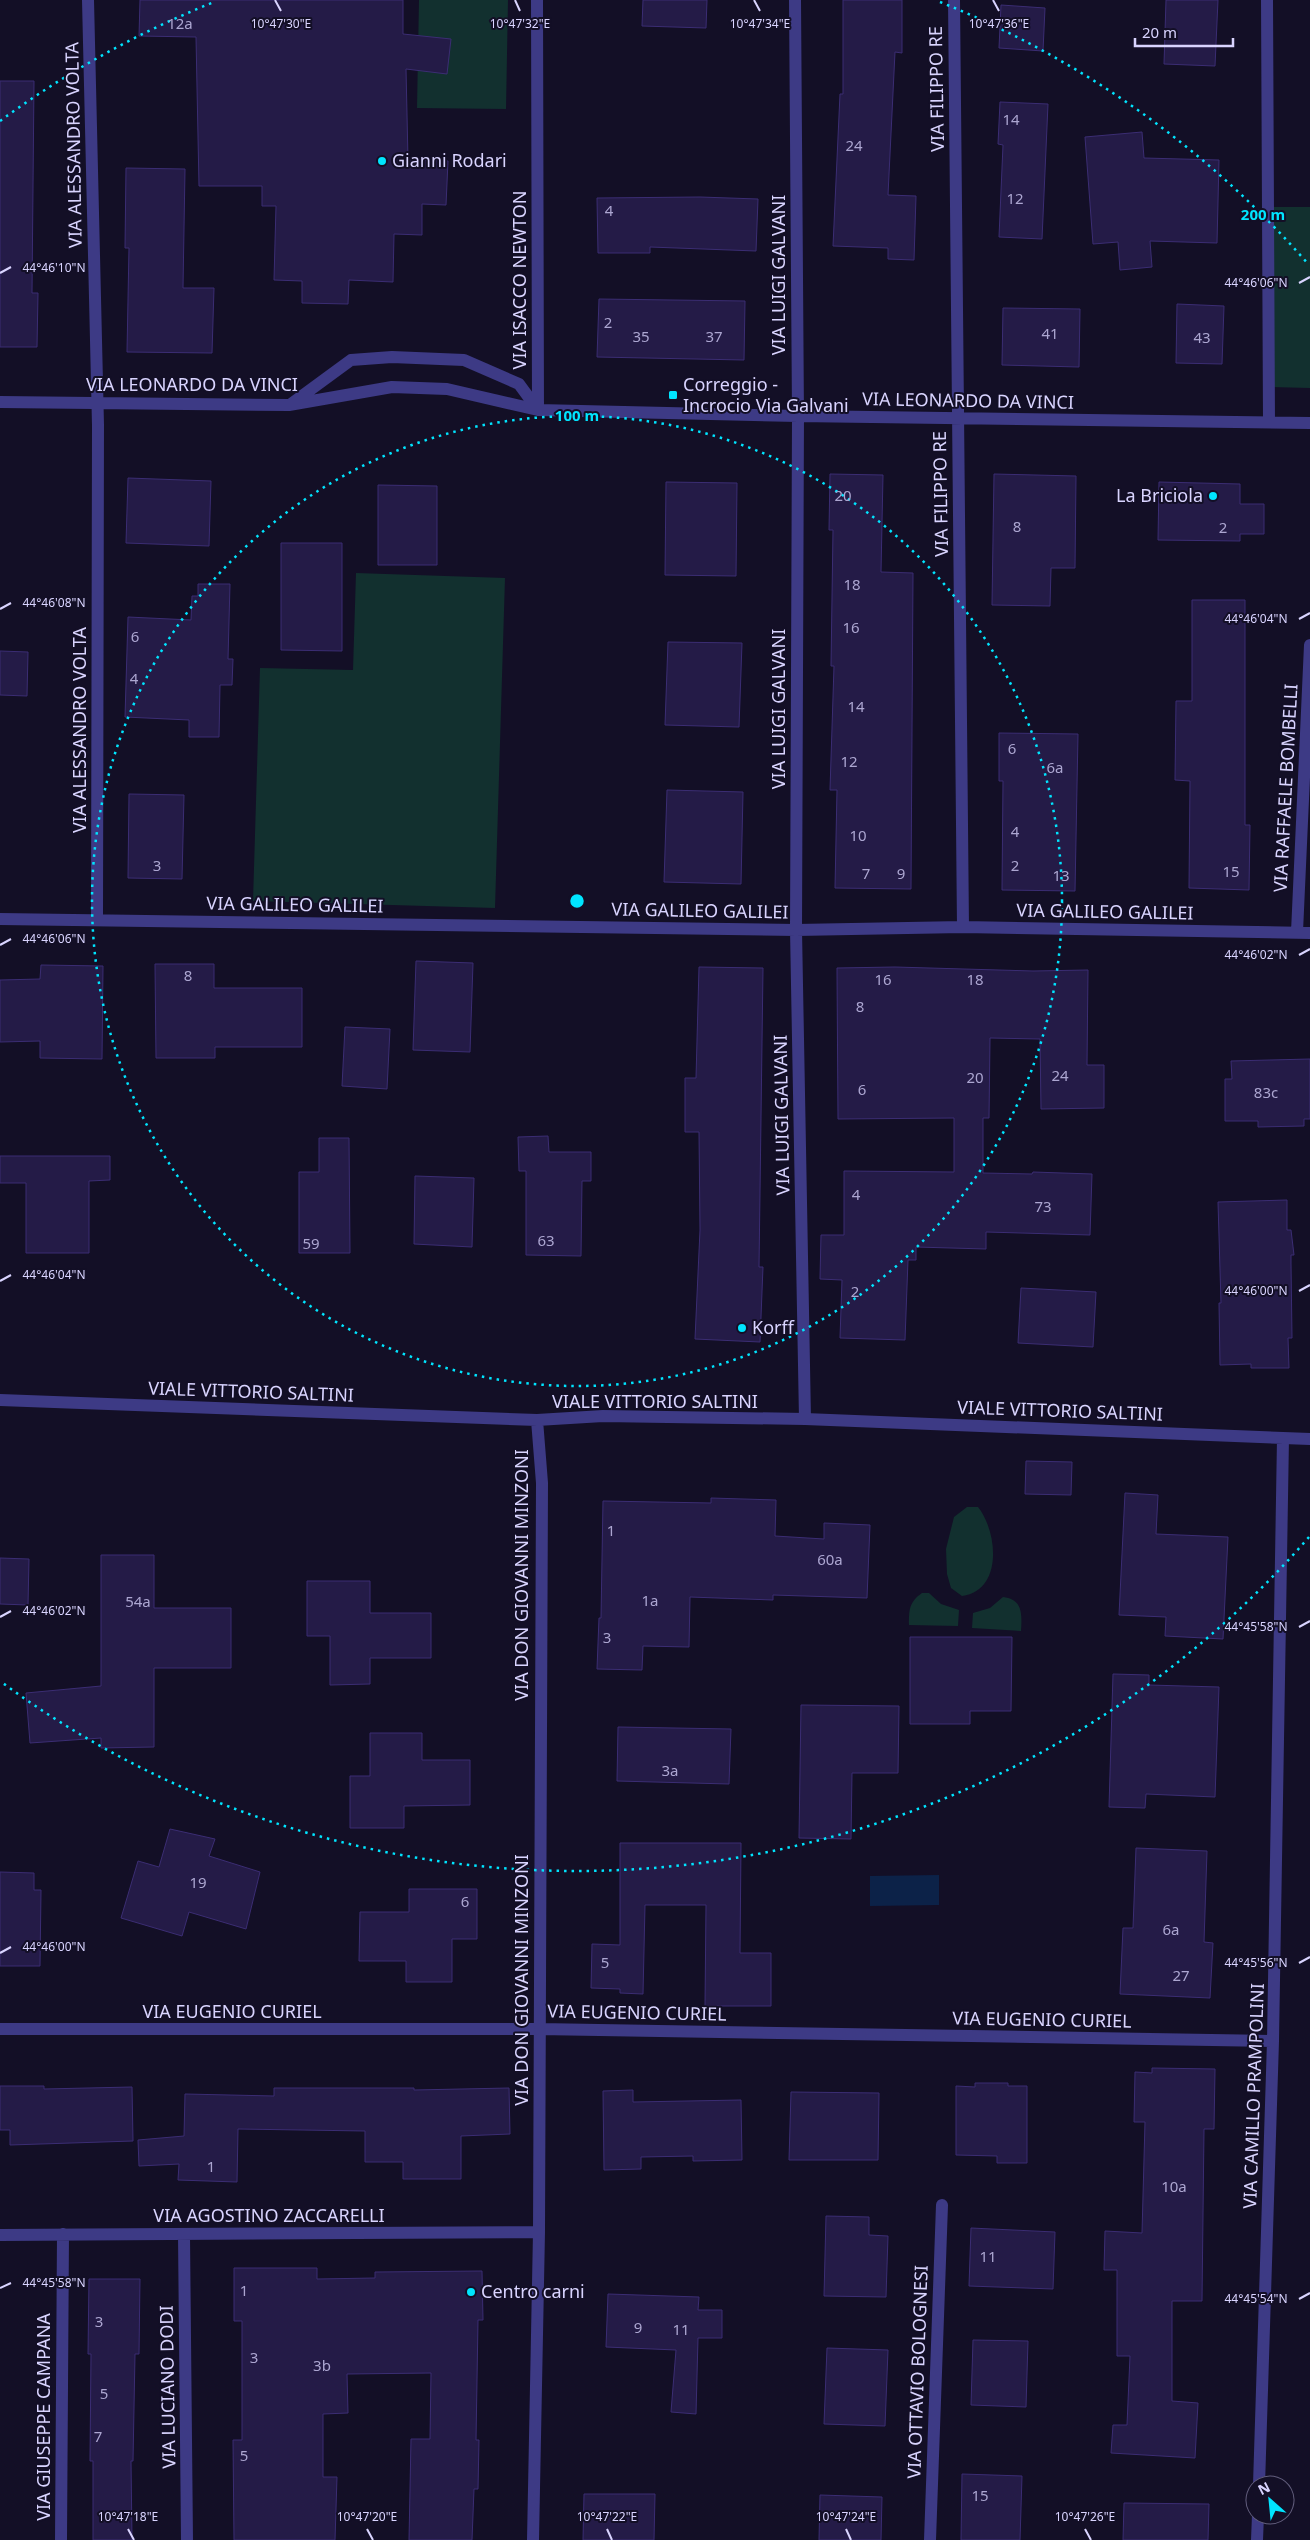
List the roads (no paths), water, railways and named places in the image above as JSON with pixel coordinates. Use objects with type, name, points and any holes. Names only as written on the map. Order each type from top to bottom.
[{"type":"street","name":"VIA ALESSANDRO VOLTA","points":[[88,0],[97,403],[97,920]]},
{"type":"street","name":"VIA ISACCO NEWTON","points":[[537,0],[538,410]]},
{"type":"street","name":"VIA LUIGI GALVANI","points":[[795,0],[798,416],[796,930],[805,1419]]},
{"type":"street","name":"VIA FILIPPO RE","points":[[954,0],[964,927]]},
{"type":"street","points":[[1267,0],[1269,422]]},
{"type":"street","points":[[288,406],[351,360],[392,357],[464,360],[519,384],[538,410]]},
{"type":"street","name":"VIA LEONARDO DA VINCI","points":[[0,402],[288,406],[392,386],[447,389],[538,410],[798,416],[1310,423]]},
{"type":"street","name":"VIA RAFFAELE BOMBELLI","points":[[1304,932],[1310,645]]},
{"type":"street","name":"VIA GALILEO GALILEI","points":[[0,918],[796,930],[964,927],[1304,932]]},
{"type":"street","name":"VIALE VITTORIO SALTINI","points":[[0,1400],[537,1420],[603,1416],[805,1419],[1310,1439]]},
{"type":"street","name":"VIA DON GIOVANNI MINZONI","points":[[533,2540],[539,2232],[542,1483],[537,1420]]},
{"type":"street","name":"VIA CAMILLO PRAMPOLINI","points":[[1259,2475],[1273,2041],[1283,1438]]},
{"type":"street","name":"VIA EUGENIO CURIEL","points":[[0,2029],[539,2030],[1273,2041]]},
{"type":"street","name":"VIA OTTAVIO BOLOGNESI","points":[[930,2540],[942,2205]]},
{"type":"street","name":"VIA AGOSTINO ZACCARELLI","points":[[0,2235],[539,2232]]},
{"type":"street","name":"VIA GIUSEPPE CAMPANA","points":[[61,2540],[62,2234]]},
{"type":"street","name":"VIA LUCIANO DODI","points":[[184,2235],[187,2540]]},
{"type":"street","points":[[1257,2540],[1258,2525]]},
{"type":"water","points":[[939,1875],[939,1905],[870,1906],[870,1876]]},
{"type":"place","name":"Gianni Rodari","points":[[382,161]]},
{"type":"place","name":"Correggio - Incrocio Via Galvani","points":[[673,395]]},
{"type":"place","name":"La Briciola","points":[[1213,496]]},
{"type":"place","name":"Korff","points":[[742,1328]]},
{"type":"place","name":"Centro carni","points":[[471,2292]]}]
